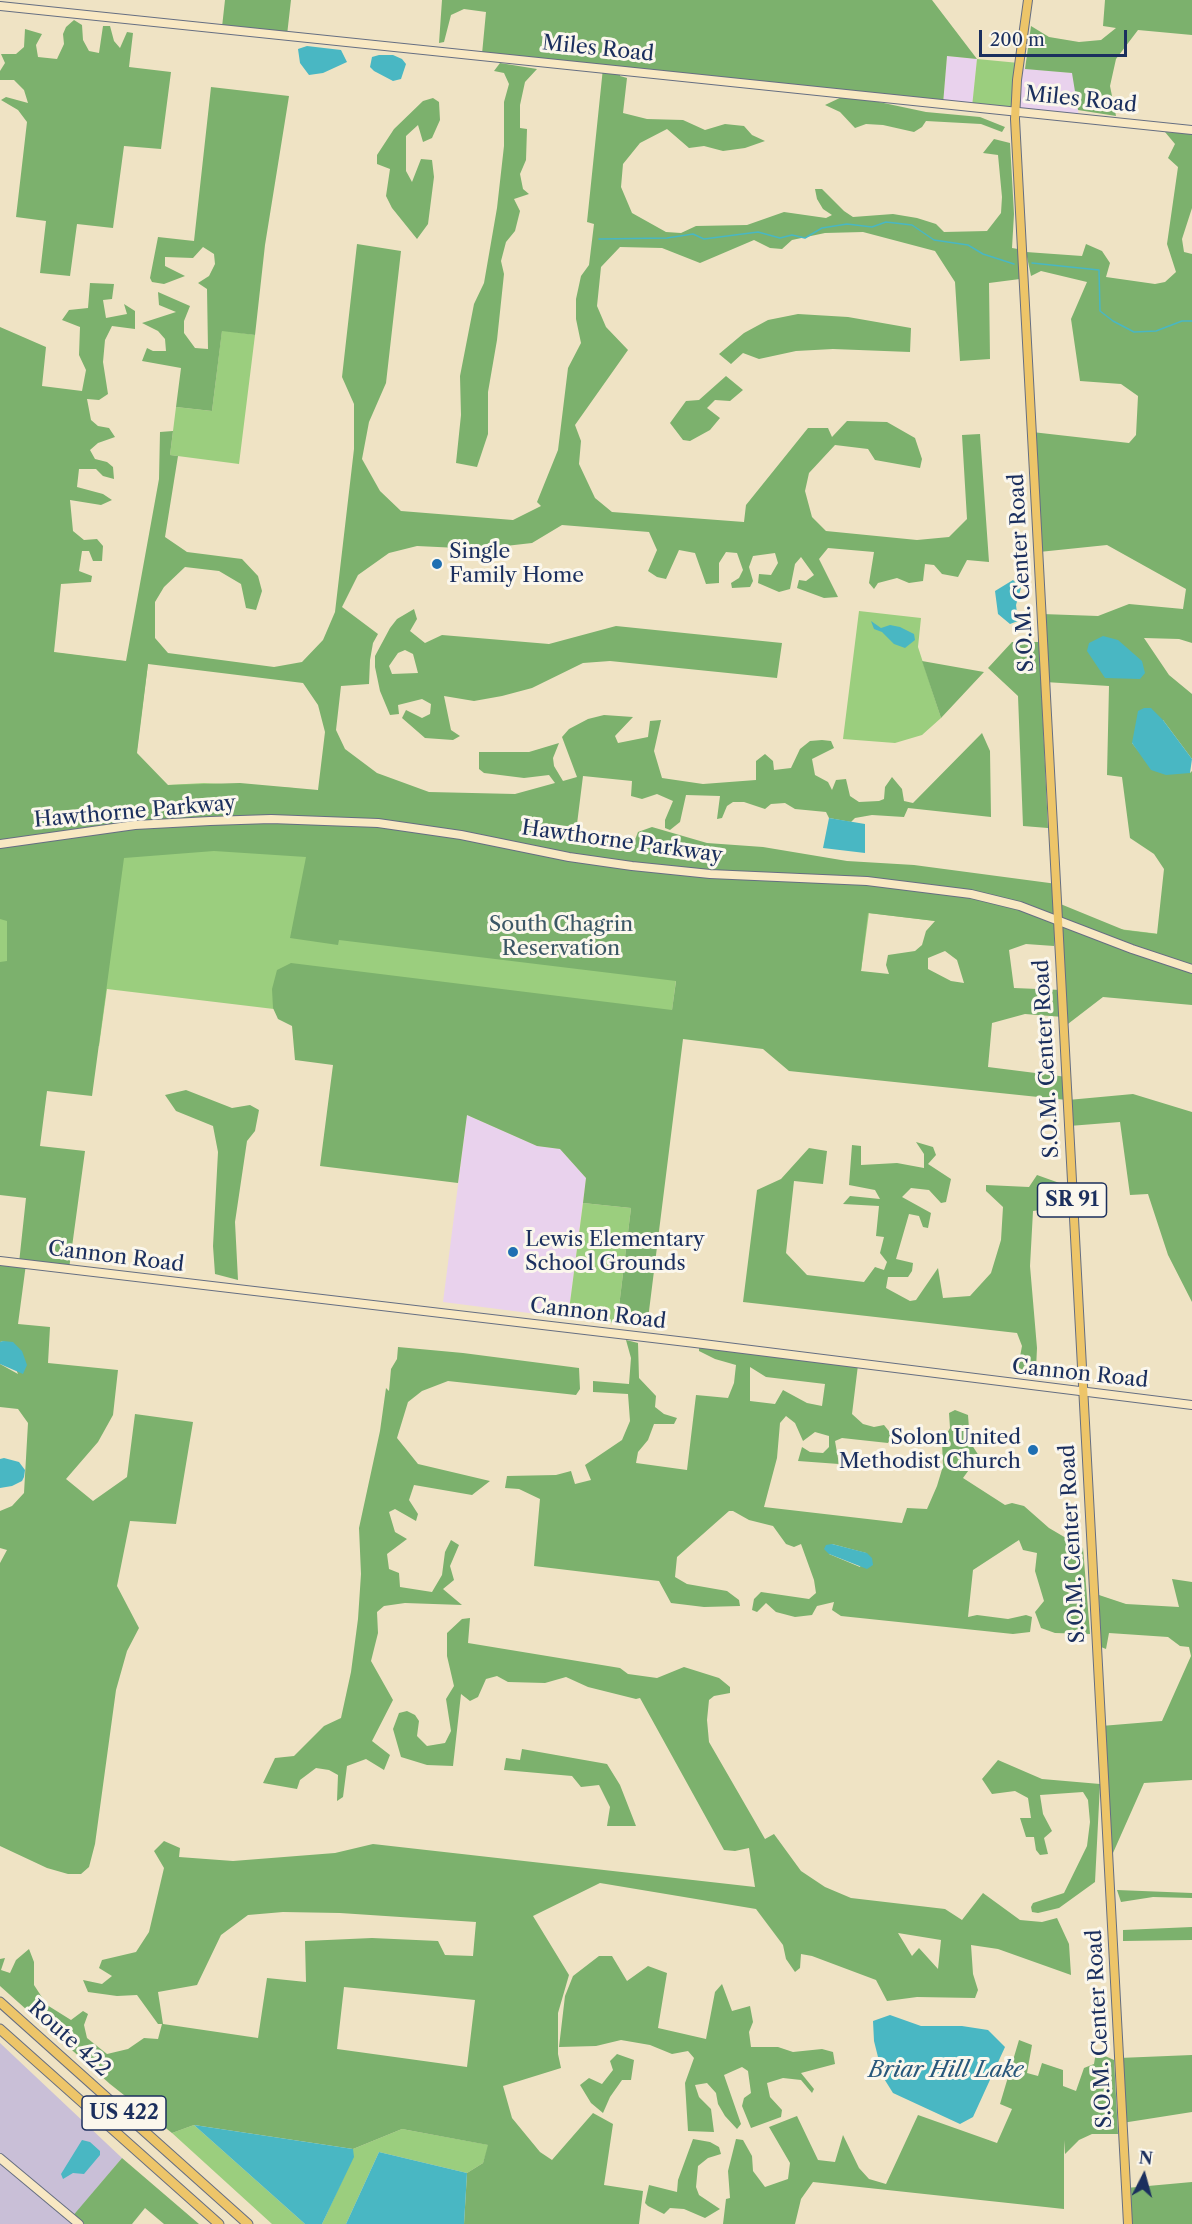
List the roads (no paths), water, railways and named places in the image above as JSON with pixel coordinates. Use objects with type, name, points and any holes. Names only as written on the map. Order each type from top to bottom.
[{"type":"highway","name":"Route 422","points":[[0,2002],[248,2224]]},
{"type":"highway","name":"Route 422","points":[[0,2029],[219,2224]]},
{"type":"main road","name":"S.O.M. Center Road","points":[[1028,0],[1015,111],[1128,2224]]},
{"type":"main road","name":"Miles Road","points":[[0,6],[1192,130]]},
{"type":"main road","name":"Hawthorne Parkway","points":[[0,843],[135,825],[210,821],[271,819],[378,823],[461,835],[569,857],[632,866],[710,873],[867,881],[949,891],[1004,901],[1192,969]]},
{"type":"main road","name":"Cannon Road","points":[[0,1261],[695,1343],[975,1380],[1082,1390],[1192,1405]]},
{"type":"main road","points":[[0,2158],[79,2224]]},
{"type":"water","points":[[307,46],[341,50],[347,62],[323,73],[309,75],[300,63],[298,49]]},
{"type":"water","points":[[393,55],[402,59],[406,64],[401,79],[393,81],[370,67],[372,57]]},
{"type":"water","points":[[1013,580],[1021,588],[1016,605],[1018,621],[1010,624],[998,614],[995,591]]},
{"type":"water","points":[[871,621],[881,628],[890,625],[900,627],[914,634],[915,640],[905,648],[894,644],[882,632],[874,629]]},
{"type":"water","points":[[1103,636],[1118,640],[1142,661],[1145,673],[1140,679],[1105,678],[1087,651],[1089,643]]},
{"type":"water","points":[[1151,708],[1163,720],[1192,759],[1190,773],[1166,775],[1151,770],[1132,743],[1138,711]]},
{"type":"water","points":[[829,818],[865,824],[865,853],[823,848]]},
{"type":"water","points":[[0,1342],[13,1342],[22,1351],[27,1365],[23,1374],[0,1364]]},
{"type":"water","points":[[0,1459],[19,1462],[25,1470],[22,1481],[0,1488]]},
{"type":"water","points":[[832,1544],[867,1553],[872,1558],[873,1565],[867,1569],[829,1554],[824,1549],[826,1545]]},
{"type":"water","name":"Briar Hill Lake","points":[[890,2015],[921,2026],[962,2026],[988,2030],[1005,2047],[973,2117],[960,2124],[893,2093],[883,2077],[874,2041],[873,2021]]},
{"type":"water","points":[[194,2125],[353,2149],[354,2157],[322,2224],[305,2224]]},
{"type":"water","points":[[82,2140],[90,2142],[100,2151],[100,2155],[84,2174],[73,2173],[63,2179],[61,2174]]},
{"type":"water","points":[[379,2152],[467,2173],[464,2224],[346,2224]]},
{"type":"waterway","points":[[599,239],[667,238],[693,234],[704,239],[758,232],[780,238],[792,235],[805,238],[822,228],[847,224],[872,227],[886,222],[912,225],[934,240],[968,245],[983,254],[1014,264]]},
{"type":"waterway","points":[[1032,263],[1099,270],[1100,311],[1134,332],[1156,331],[1182,321],[1192,321]]},
{"type":"place","name":"Single Family Home","points":[[437,564]]},
{"type":"place","name":"Lewis Elementary School Grounds","points":[[513,1252]]},
{"type":"place","name":"Solon United Methodist Church","points":[[1033,1450]]},
{"type":"park label","name":"South Chagrin Reservation","points":[[561,937]]}]
